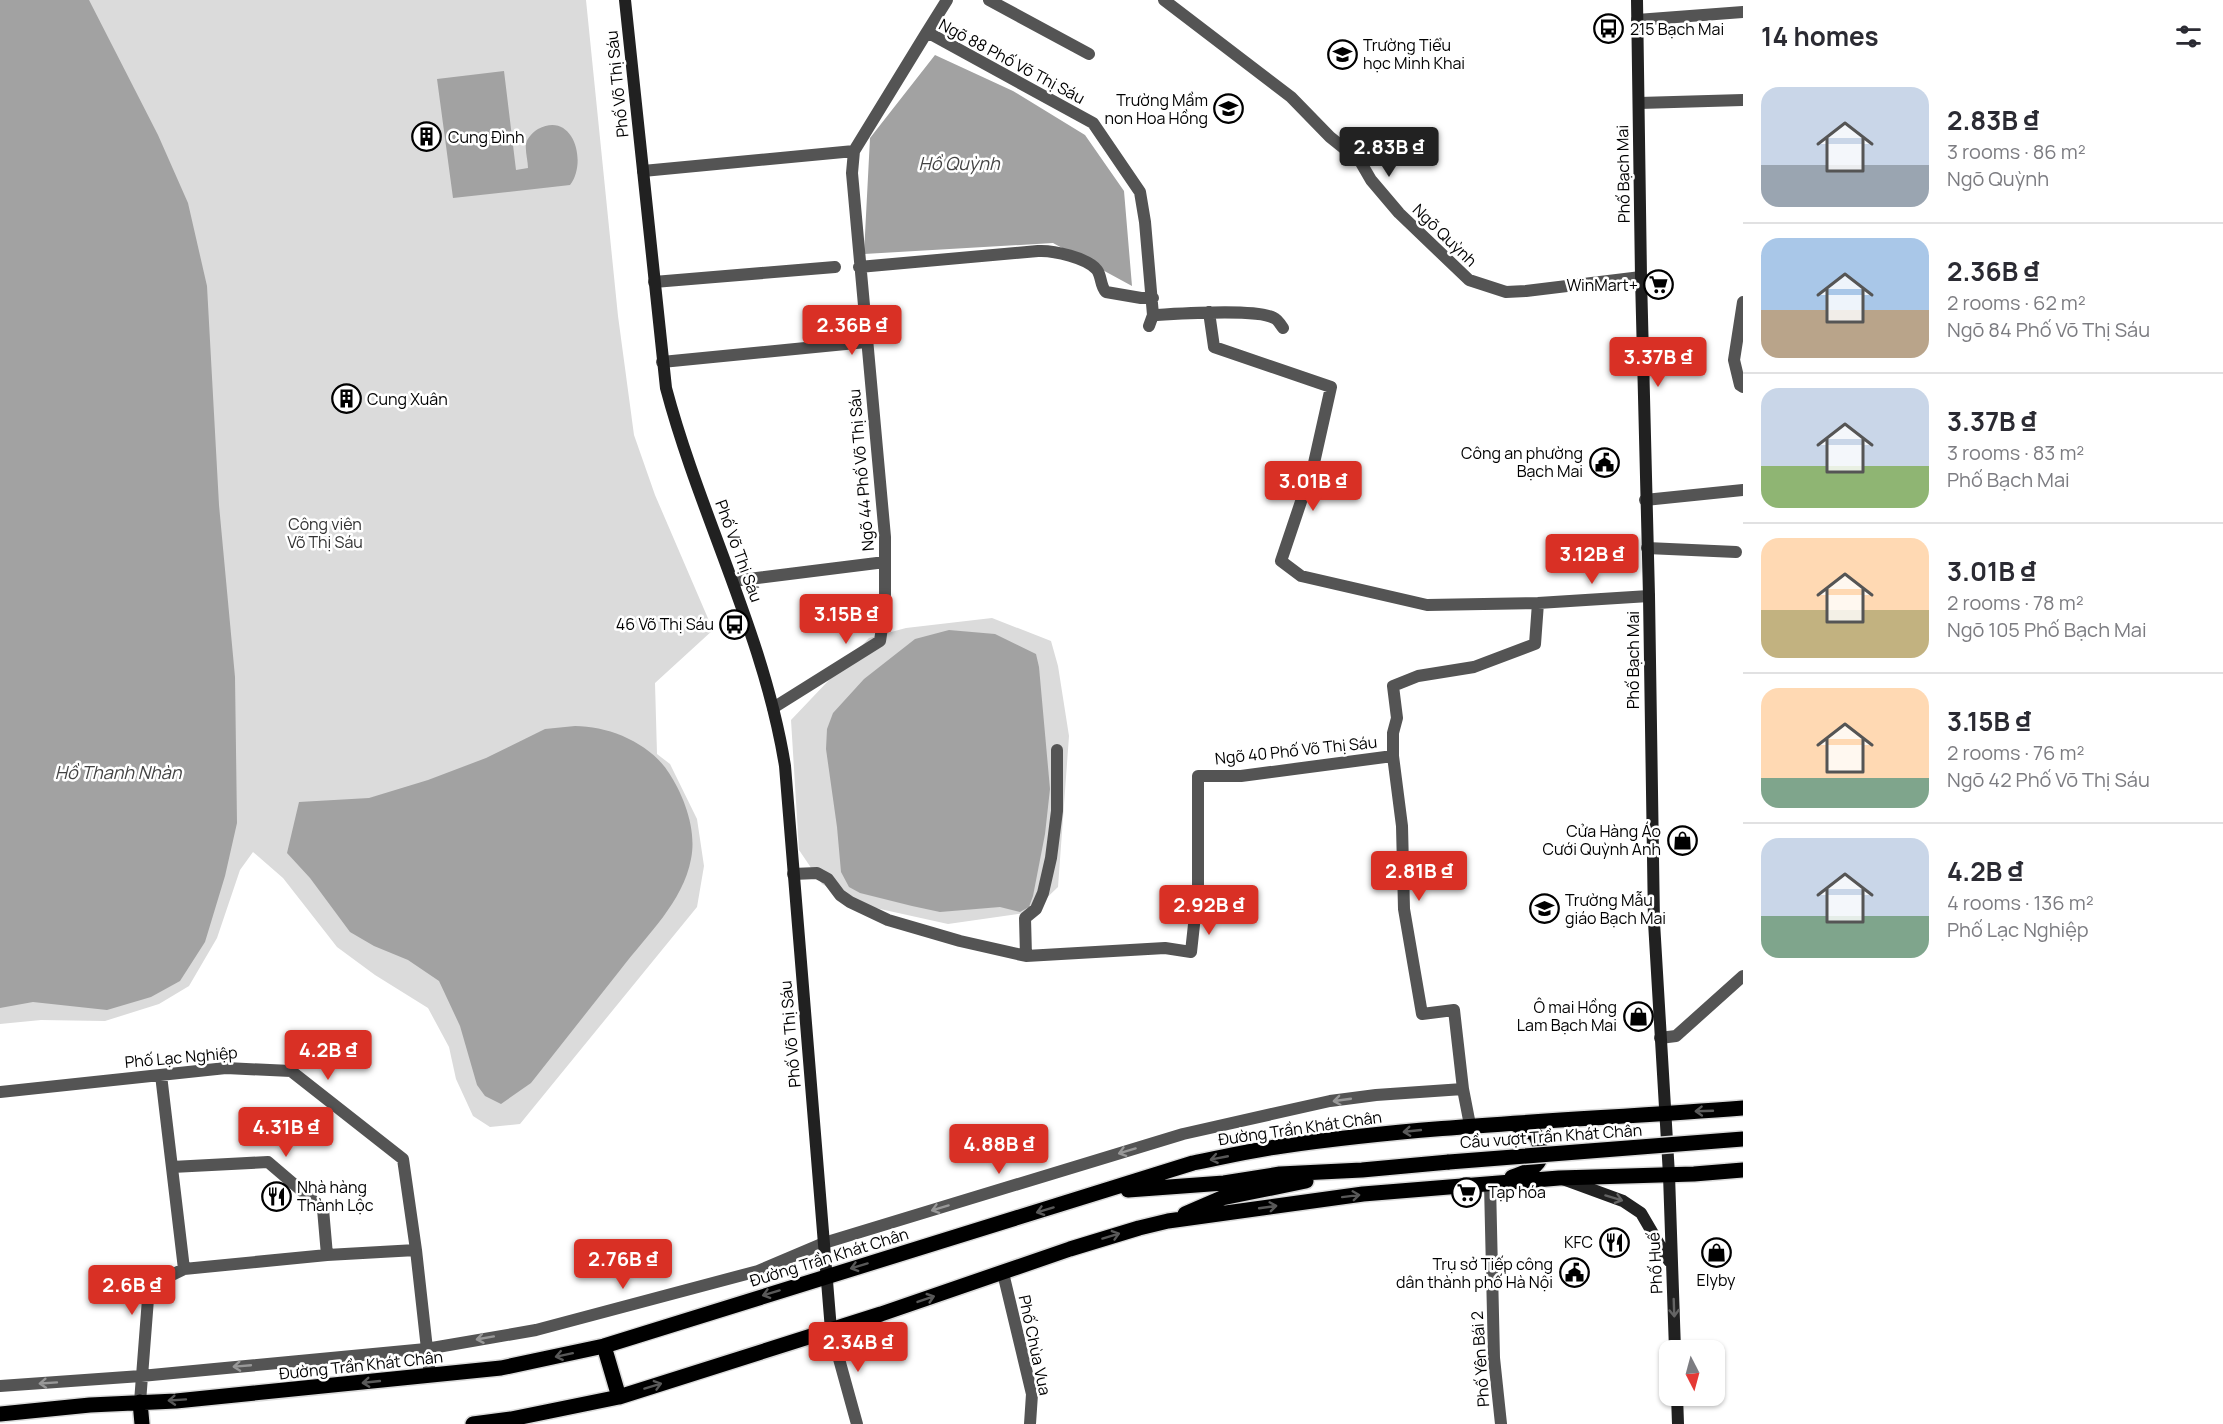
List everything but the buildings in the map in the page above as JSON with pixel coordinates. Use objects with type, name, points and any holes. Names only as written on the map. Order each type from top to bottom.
[{"type":"main road","name":"Phố Võ Thị Sáu","points":[[625,0],[662,362],[671,408],[733,581],[773,708],[785,766],[831,1330]]},
{"type":"main road","name":"Phố Bạch Mai","points":[[1637,0],[1654,910],[1669,1174]]},
{"type":"main road","name":"Đường Trần Khát Chân","points":[[0,1414],[176,1401],[501,1368],[604,1346],[1193,1163],[1280,1146],[1470,1125],[1743,1108]]},
{"type":"main road","points":[[1490,1184],[1526,1172],[1536,1166],[1540,1158],[1541,1150],[1535,1134],[1528,1128],[1513,1123]]},
{"type":"main road","name":"Cầu vượt Trần Khát Chân","points":[[1101,1192],[1224,1183],[1280,1174],[1362,1170],[1743,1139]]},
{"type":"main road","name":"Cầu vượt Trần Khát Chân","points":[[1168,1221],[1222,1198],[1362,1170]]},
{"type":"main road","points":[[473,1424],[511,1419],[619,1397],[728,1364],[1070,1249],[1168,1221],[1363,1194],[1559,1178],[1743,1170]]},
{"type":"main road","name":"Phố Huế","points":[[1669,1174],[1675,1340]]},
{"type":"main road","points":[[1559,1178],[1623,1201],[1641,1213],[1672,1266]]},
{"type":"main road","points":[[604,1346],[619,1397]]},
{"type":"main road","points":[[140,1402],[142,1424]]},
{"type":"main road","points":[[1677,1406],[1678,1424]]},
{"type":"street","points":[[927,32],[947,0]]},
{"type":"street","points":[[989,0],[1089,54]]},
{"type":"street","name":"Ngõ Quỳnh","points":[[1164,0],[1291,97],[1330,137],[1360,161],[1371,180],[1400,213],[1468,280],[1506,292],[1516,292],[1641,277]]},
{"type":"street","points":[[1637,20],[1743,12]]},
{"type":"street","name":"Ngõ 88 Phố Võ Thị Sáu","points":[[854,151],[927,32],[1092,123],[1140,192],[1153,298],[1151,321],[1209,312],[1253,313],[1274,318],[1284,328]]},
{"type":"street","points":[[1639,103],[1743,100]]},
{"type":"street","points":[[643,171],[854,151]]},
{"type":"street","name":"Ngõ 44 Phố Võ Thị Sáu","points":[[733,581],[885,562],[881,483],[859,267],[852,173],[854,151]]},
{"type":"street","points":[[859,267],[1056,251],[1095,268],[1102,288],[1106,292],[1153,298]]},
{"type":"street","points":[[654,282],[835,267]]},
{"type":"street","points":[[1743,302],[1734,360],[1740,385],[1743,387]]},
{"type":"street","points":[[1209,312],[1214,347],[1331,387],[1314,464],[1281,561],[1301,576],[1427,605],[1538,603],[1649,596]]},
{"type":"street","points":[[662,362],[866,342]]},
{"type":"street","points":[[1645,500],[1743,490]]},
{"type":"street","points":[[1647,548],[1736,552]]},
{"type":"street","points":[[773,708],[880,641],[885,608],[885,562]]},
{"type":"street","points":[[1470,1125],[1463,1089],[1454,1010],[1422,1014],[1404,909],[1402,826],[1393,756],[1393,733],[1397,718],[1393,686],[1418,676],[1474,667],[1535,644],[1538,603]]},
{"type":"street","points":[[1026,956],[1025,918],[1036,909],[1051,858],[1057,811],[1057,750]]},
{"type":"street","name":"Ngõ 40 Phố Võ Thị Sáu","points":[[793,874],[817,873],[828,879],[840,895],[850,902],[888,920],[960,941],[1026,956],[1165,948],[1191,952],[1198,888],[1198,776],[1241,776],[1393,756]]},
{"type":"street","points":[[1660,1038],[1676,1036],[1743,976]]},
{"type":"street","name":"Phố Lạc Nghiệp","points":[[0,1092],[226,1068],[291,1071],[403,1159],[416,1250],[429,1376]]},
{"type":"street","points":[[161,1074],[184,1269]]},
{"type":"street","name":"Đường Trần Khát Chân","points":[[0,1386],[141,1376],[426,1349],[547,1327],[758,1270],[824,1243],[1183,1134],[1330,1101],[1376,1095],[1463,1089]]},
{"type":"street","points":[[172,1167],[268,1162],[322,1209],[327,1255]]},
{"type":"street","name":"Phố Yên Bái 2","points":[[1490,1184],[1494,1358],[1501,1424]]},
{"type":"street","points":[[140,1402],[149,1286],[184,1269],[327,1255],[416,1250]]},
{"type":"street","name":"Phố Chùa Vua","points":[[1003,1273],[1032,1394],[1030,1424]]},
{"type":"street","points":[[831,1330],[857,1424]]},
{"type":"green space","name":"Công viên Võ Thị Sáu","points":[[0,0],[586,0],[618,316],[634,435],[655,495],[713,630],[655,683],[657,754],[670,764],[697,819],[704,866],[697,907],[520,1124],[490,1127],[473,1116],[456,1079],[449,1047],[428,1008],[375,975],[337,947],[283,878],[253,852],[240,870],[217,938],[189,986],[159,1004],[105,1021],[41,1020],[0,1024]]},
{"type":"green space","points":[[992,618],[1051,641],[1058,666],[1069,736],[1058,887],[1032,912],[948,924],[862,905],[822,884],[799,850],[791,720],[869,638],[906,628]]},
{"type":"water","name":"Hồ Thanh Nhàn","points":[[0,0],[89,0],[158,135],[188,203],[207,286],[219,505],[235,677],[237,823],[225,876],[205,942],[180,981],[151,997],[107,1010],[33,1002],[0,1008]]},
{"type":"water","name":"Hồ Quỳnh","points":[[935,55],[1013,91],[1085,135],[1124,191],[1132,286],[1053,243],[864,254],[870,138]]},
{"type":"water","points":[[504,71],[516,170],[528,168],[526,147],[532,133],[550,125],[560,126],[574,141],[578,164],[575,175],[570,185],[453,198],[437,79]]},
{"type":"water","points":[[949,630],[995,634],[1036,654],[1050,789],[1045,834],[1033,896],[1029,907],[1020,912],[1000,907],[940,912],[912,906],[860,893],[849,887],[841,872],[826,749],[827,729],[833,713],[864,679],[915,639]]},
{"type":"water","points":[[575,726],[601,729],[628,738],[661,762],[674,782],[688,814],[692,837],[691,859],[680,890],[663,917],[531,1083],[501,1104],[485,1096],[477,1085],[460,1026],[439,981],[408,960],[374,946],[350,932],[310,878],[287,853],[299,802],[369,798],[428,780],[486,758],[545,729]]},
{"type":"place","name":"215 Bạch Mai","points":[[1609,29]]},
{"type":"place","name":"Trường Tiểu học Minh Khai","points":[[1342,54]]},
{"type":"place","name":"Trường Mầm non Hoa Hồng","points":[[1229,109]]},
{"type":"place","name":"Cung Đình","points":[[427,137]]},
{"type":"place","name":"WinMart+","points":[[1659,285]]},
{"type":"place","name":"Cung Xuân","points":[[346,399]]},
{"type":"place","name":"Công an phường Bạch Mai","points":[[1604,462]]},
{"type":"place","name":"46 Võ Thị Sáu","points":[[735,624]]},
{"type":"place","name":"Cửa Hàng Áo Cưới Quỳnh Anh","points":[[1682,840]]},
{"type":"place","name":"Trường Mẫu giáo Bạch Mai","points":[[1544,909]]},
{"type":"place","name":"Ô mai Hồng Lam Bạch Mai","points":[[1638,1016]]},
{"type":"place","name":"Tạp hóa","points":[[1467,1192]]},
{"type":"place","name":"Nhà hàng Thành Lộc","points":[[276,1196]]},
{"type":"place","name":"KFC","points":[[1614,1242]]},
{"type":"place","name":"Elyby","points":[[1716,1252]]},
{"type":"place","name":"Trụ sở Tiếp công dân thành phố Hà Nội","points":[[1574,1273]]}]
